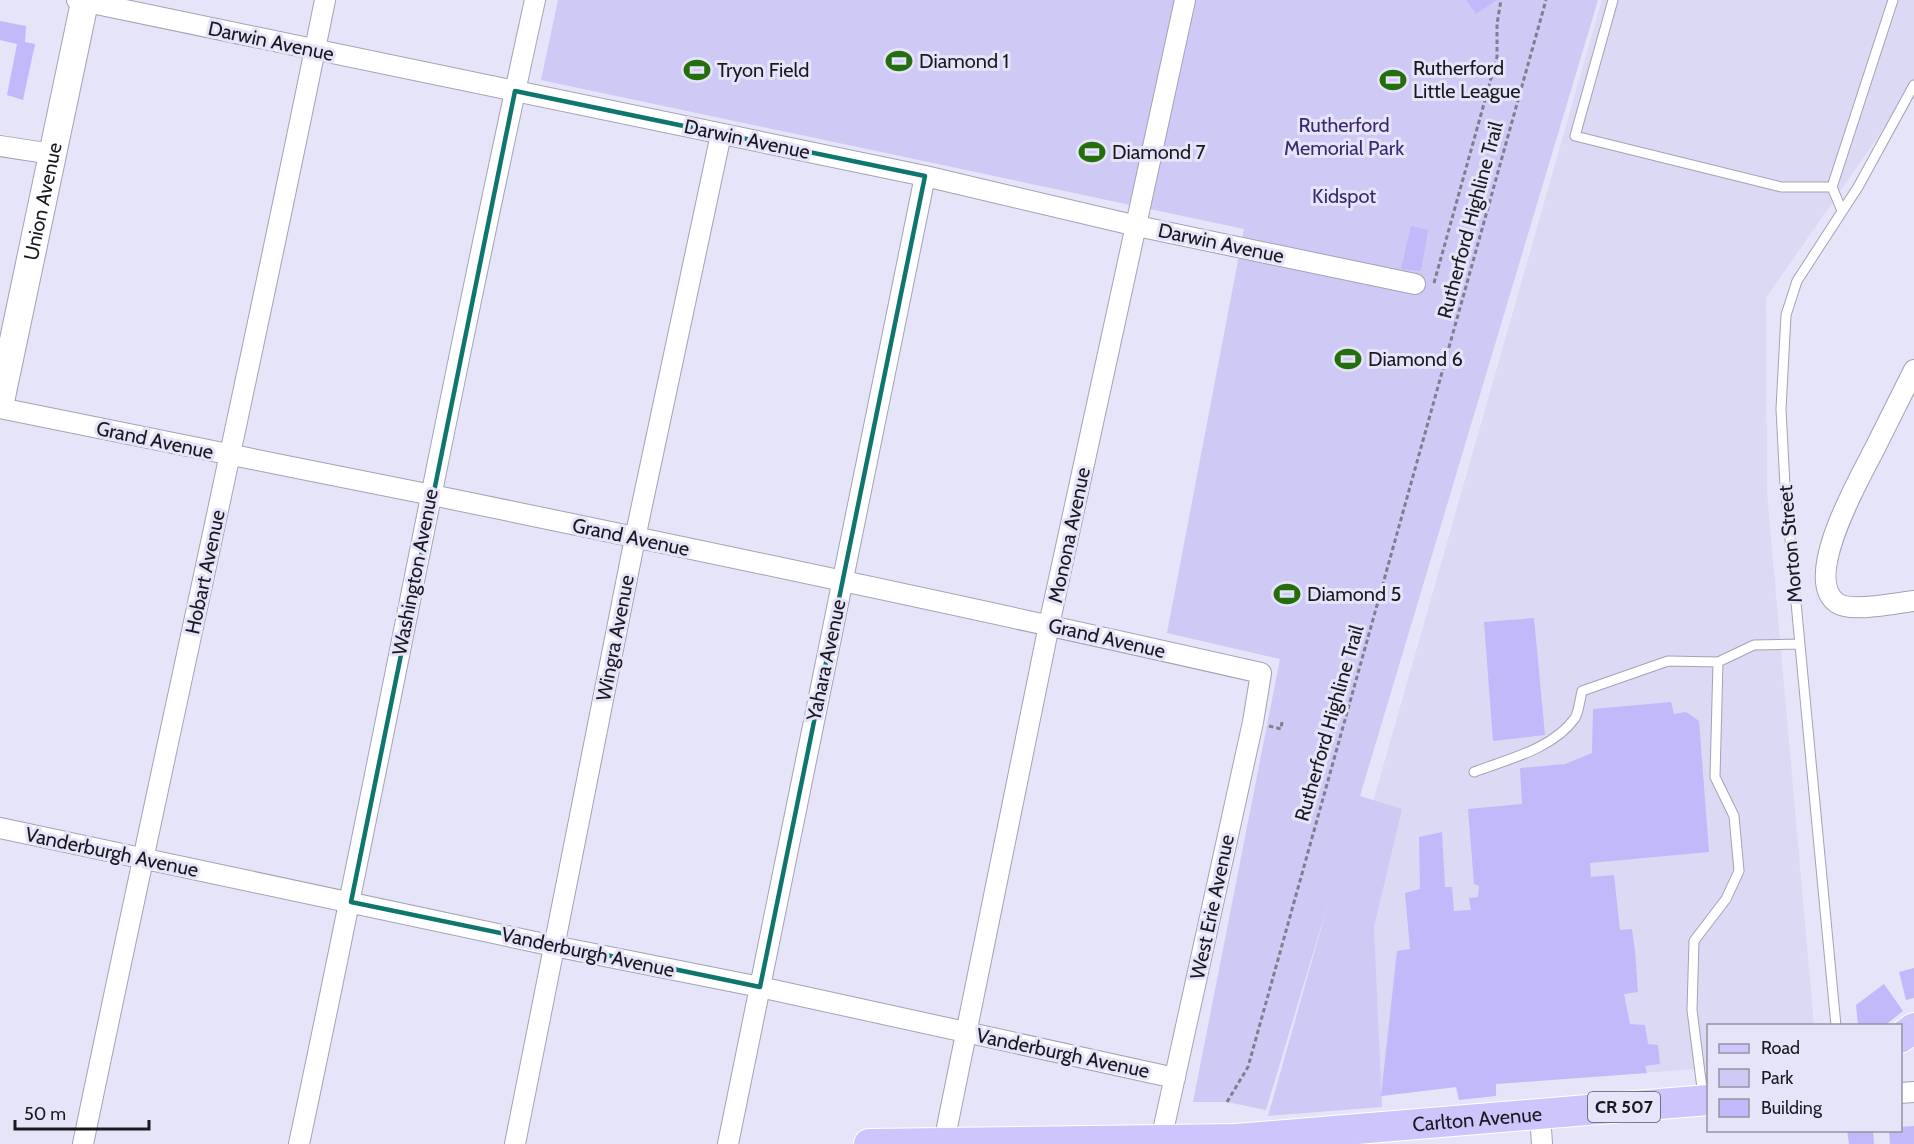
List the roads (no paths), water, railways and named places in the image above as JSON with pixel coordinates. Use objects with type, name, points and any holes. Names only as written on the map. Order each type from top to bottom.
[{"type":"main road","name":"Union Avenue","points":[[0,406],[82,0]]},
{"type":"main road","name":"Carlton Avenue","points":[[1161,1140],[1246,1139],[1706,1101]]},
{"type":"main road","name":"CR 507","points":[[869,1144],[1161,1140]]},
{"type":"street","name":"Darwin Avenue","points":[[82,0],[925,177],[1137,226],[1415,284]]},
{"type":"street","name":"Hobart Avenue","points":[[83,1144],[325,0]]},
{"type":"street","name":"Washington Avenue","points":[[299,1144],[351,902],[430,495],[535,0]]},
{"type":"street","name":"Monona Avenue","points":[[944,1142],[1049,625],[1185,0]]},
{"type":"street","name":"Wingra Avenue","points":[[515,1144],[635,538],[721,134]]},
{"type":"street","points":[[0,146],[52,154]]},
{"type":"street","name":"Yahara Avenue","points":[[728,1144],[925,177]]},
{"type":"street","name":"Morton Street","points":[[1914,370],[1848,501],[1830,549],[1826,571],[1830,597],[1839,605],[1851,608],[1914,601]]},
{"type":"street","name":"Grand Avenue","points":[[0,406],[230,456],[430,495],[842,581],[1261,673]]},
{"type":"street","name":"West Erie Avenue","points":[[1161,1140],[1250,733],[1261,673]]},
{"type":"street","name":"Vanderburgh Avenue","points":[[0,828],[554,946],[760,987],[1175,1078]]},
{"type":"street","points":[[1540,1114],[1542,1144]]},
{"type":"lane","points":[[1613,0],[1575,136],[1781,187],[1832,187]]},
{"type":"lane","points":[[1842,211],[1832,187],[1893,0]]},
{"type":"lane","name":"Morton Street","points":[[1836,1024],[1785,486],[1781,409],[1786,315],[1797,281],[1858,187],[1912,89]]},
{"type":"lane","points":[[1474,772],[1524,753],[1555,738],[1576,716],[1582,691],[1668,662],[1718,662],[1754,645],[1799,644]]},
{"type":"lane","points":[[1706,1101],[1692,1010],[1694,941],[1726,899],[1739,871],[1734,816],[1716,777],[1718,662]]},
{"type":"place","name":"Diamond 1","points":[[899,61]]},
{"type":"place","name":"Tryon Field","points":[[697,70]]},
{"type":"place","name":"Rutherford Little League","points":[[1393,80]]},
{"type":"place","name":"Diamond 7","points":[[1092,152]]},
{"type":"place","name":"Diamond 6","points":[[1348,359]]},
{"type":"place","name":"Diamond 5","points":[[1287,594]]},
{"type":"park label","name":"Rutherford Memorial Park","points":[[1344,136]]},
{"type":"park label","name":"Kidspot","points":[[1344,196]]}]
